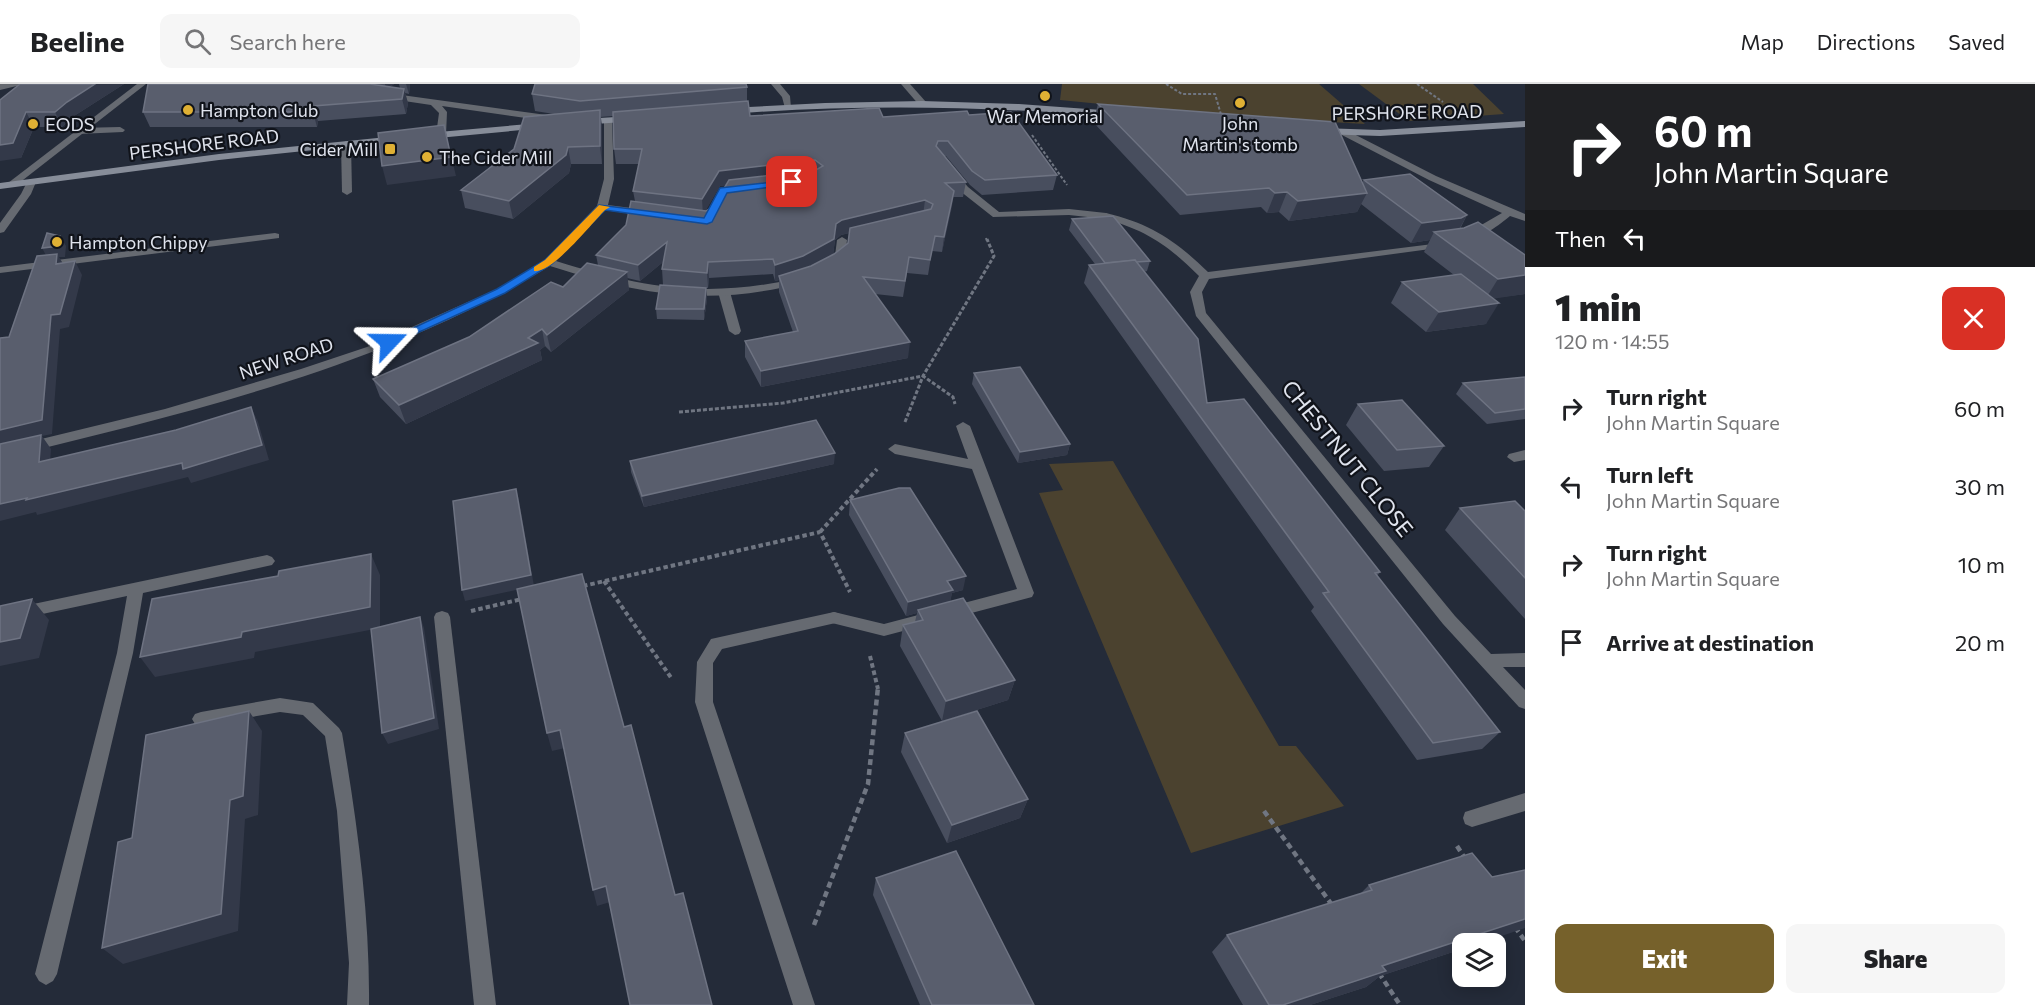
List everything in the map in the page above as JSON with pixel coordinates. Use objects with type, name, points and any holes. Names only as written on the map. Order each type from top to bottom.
[{"type":"main road","points":[[721,111],[788,106],[923,104],[1012,106],[1124,114]]},
{"type":"main road","points":[[569,124],[642,118]]},
{"type":"main road","name":"PERSHORE ROAD","points":[[1307,130],[1416,132],[1525,124]]},
{"type":"main road","points":[[417,137],[558,125]]},
{"type":"main road","name":"PERSHORE ROAD","points":[[0,186],[405,138]]},
{"type":"street","points":[[0,87],[21,84]]},
{"type":"street","points":[[11,185],[78,131],[142,84]]},
{"type":"street","points":[[775,84],[786,96],[788,106]]},
{"type":"street","points":[[905,84],[923,104]]},
{"type":"street","points":[[377,94],[391,93],[433,102],[581,123]]},
{"type":"street","points":[[433,102],[443,112],[441,135]]},
{"type":"street","points":[[608,121],[609,179],[602,207],[662,215]]},
{"type":"street","points":[[78,131],[120,130]]},
{"type":"street","points":[[1343,132],[1408,167],[1525,218]]},
{"type":"street","points":[[346,144],[347,192]]},
{"type":"street","points":[[947,166],[964,189],[997,215],[1087,213],[1154,230],[1173,244],[1205,276],[1452,243],[1497,222],[1509,212]]},
{"type":"street","points":[[0,230],[26,194],[31,182]]},
{"type":"street","name":"NEW ROAD","points":[[0,454],[168,413],[371,350],[501,291],[549,262],[602,207]]},
{"type":"street","points":[[0,270],[275,236]]},
{"type":"street","points":[[822,271],[840,257],[847,239]]},
{"type":"street","points":[[549,262],[638,287],[705,293],[775,287],[807,279]]},
{"type":"street","name":"CHESTNUT CLOSE","points":[[1205,276],[1196,292],[1200,314],[1449,620],[1525,702]]},
{"type":"street","points":[[724,292],[735,331]]},
{"type":"street","points":[[804,1005],[704,702],[705,662],[717,644],[834,618],[884,630],[1026,593],[963,426]]},
{"type":"street","points":[[895,448],[977,465]]},
{"type":"street","points":[[0,617],[267,561]]},
{"type":"street","points":[[46,974],[125,653],[136,588]]},
{"type":"street","points":[[442,617],[485,1005]]},
{"type":"street","points":[[1487,661],[1525,660]]},
{"type":"street","points":[[201,719],[280,705],[307,708],[333,733],[346,811],[358,963],[358,1005]]},
{"type":"street","points":[[1472,818],[1525,802]]},
{"type":"path","points":[[1166,84],[1174,92],[1192,95],[1215,94],[1225,124]]},
{"type":"path","points":[[1012,106],[1087,213]]},
{"type":"path","points":[[580,586],[820,532],[895,448],[922,376],[994,256],[984,232]]},
{"type":"path","points":[[679,412],[783,403],[922,376],[953,397],[963,426]]},
{"type":"path","points":[[820,532],[854,601]]},
{"type":"path","points":[[603,581],[674,681],[704,702]]},
{"type":"path","points":[[442,617],[534,597]]},
{"type":"path","points":[[794,976],[868,784],[878,685],[869,653]]},
{"type":"path","points":[[1264,811],[1339,915]]},
{"type":"path","points":[[1472,818],[1454,843],[1474,870]]},
{"type":"path","points":[[1512,923],[1525,940]]},
{"type":"path","points":[[1377,969],[1400,1005]]},
{"type":"shaded area","points":[[1062,84],[1319,84],[1365,124],[1213,115],[1060,100]]},
{"type":"shaded area","points":[[1359,84],[1473,84],[1504,114],[1409,121]]},
{"type":"shaded area","points":[[1113,461],[1279,746],[1296,746],[1344,806],[1191,853],[1039,493],[1063,490],[1049,464]]},
{"type":"building","points":[[20,84],[95,84],[55,112],[26,112],[13,143],[0,145],[0,100]]},
{"type":"building","points":[[148,84],[370,84],[404,89],[402,99],[313,106],[313,112],[143,112]]},
{"type":"building","points":[[535,84],[746,84],[747,87],[580,101],[532,94]]},
{"type":"building","points":[[748,101],[750,116],[879,108],[883,117],[967,111],[969,115],[1011,112],[1057,175],[985,180],[972,171],[948,141],[938,141],[936,146],[966,182],[945,183],[954,191],[944,237],[935,236],[930,260],[909,257],[905,281],[863,277],[910,342],[761,371],[745,341],[798,331],[779,276],[811,266],[834,254],[848,243],[850,228],[931,209],[933,204],[925,200],[842,220],[836,224],[834,239],[803,256],[775,265],[773,259],[708,262],[707,273],[662,269],[667,242],[638,265],[596,255],[626,225],[631,201],[706,211],[713,207],[729,180],[816,170],[823,166],[815,160],[719,171],[702,199],[633,191],[642,149],[614,149],[613,112]]},
{"type":"building","points":[[1098,104],[1335,122],[1367,193],[1298,201],[1287,192],[1275,193],[1269,188],[1187,195]]},
{"type":"building","points":[[600,110],[600,146],[568,147],[566,155],[509,201],[461,190],[514,149],[524,117]]},
{"type":"building","points":[[444,125],[451,157],[382,166],[378,133]]},
{"type":"building","points":[[1410,174],[1467,215],[1461,218],[1422,223],[1364,180]]},
{"type":"building","points":[[1113,216],[1150,261],[1105,263],[1072,219]]},
{"type":"building","points":[[1478,222],[1525,255],[1525,275],[1498,279],[1434,232],[1464,228]]},
{"type":"building","points":[[47,233],[60,236],[59,246],[42,248]]},
{"type":"building","points":[[57,254],[56,264],[75,261],[60,314],[51,315],[42,420],[0,430],[0,338],[9,337],[37,256]]},
{"type":"building","points":[[1135,260],[1198,339],[1207,403],[1244,399],[1380,572],[1375,573],[1500,732],[1433,743],[1323,593],[1329,592],[1089,265]]},
{"type":"building","points":[[587,263],[627,272],[547,335],[542,329],[528,338],[538,343],[399,405],[373,379],[469,337],[551,282],[563,287]]},
{"type":"building","points":[[1461,274],[1499,303],[1439,312],[1402,282]]},
{"type":"building","points":[[660,285],[706,288],[704,309],[656,309]]},
{"type":"building","points":[[1020,367],[1070,444],[1020,452],[974,373]]},
{"type":"building","points":[[1525,377],[1525,409],[1495,413],[1463,383]]},
{"type":"building","points":[[1402,400],[1444,446],[1397,450],[1358,404]]},
{"type":"building","points":[[251,407],[262,445],[183,469],[182,463],[26,500],[27,498],[0,504],[0,444],[41,435],[39,462],[176,430]]},
{"type":"building","points":[[816,420],[835,453],[642,496],[630,461]]},
{"type":"building","points":[[899,488],[910,488],[966,576],[947,581],[953,590],[908,602],[850,500]]},
{"type":"building","points":[[516,489],[531,575],[462,590],[453,501]]},
{"type":"building","points":[[1515,501],[1525,511],[1525,578],[1460,508]]},
{"type":"building","points":[[371,554],[370,607],[242,632],[241,637],[140,657],[152,599],[278,576],[279,571]]},
{"type":"building","points":[[582,574],[624,727],[631,725],[675,895],[683,893],[712,1005],[630,1005],[606,886],[593,890],[560,730],[547,733],[517,589]]},
{"type":"building","points":[[963,598],[1015,680],[946,701],[903,625],[923,620],[918,610]]},
{"type":"building","points":[[32,599],[20,638],[0,642],[0,606]]},
{"type":"building","points":[[420,617],[434,718],[382,733],[371,629]]},
{"type":"building","points":[[249,711],[243,796],[230,800],[221,914],[102,948],[118,842],[132,838],[146,735]]},
{"type":"building","points":[[977,711],[1028,799],[952,825],[905,733]]},
{"type":"building","points":[[956,851],[1034,1005],[932,1005],[876,878]]},
{"type":"building","points":[[1472,853],[1492,877],[1525,870],[1525,919],[1482,933],[1452,933],[1452,943],[1382,966],[1386,971],[1283,1005],[1269,1005],[1227,935],[1372,890],[1369,885]]},
{"type":"slow traffic","points":[[537,269],[549,262],[602,207],[605,207]]},
{"type":"place","name":"War Memorial","points":[[1045,96]]},
{"type":"place","name":"John Martin's tomb","points":[[1240,103]]},
{"type":"place","name":"Hampton Club","points":[[188,110]]},
{"type":"place","name":"EODS","points":[[33,124]]},
{"type":"place","name":"Cider Mill","points":[[390,149]]},
{"type":"place","name":"The Cider Mill","points":[[427,157]]},
{"type":"place","name":"Hampton Chippy","points":[[57,242]]},
{"type":"route","points":[[389,342],[501,291],[549,262],[602,207],[707,222],[723,190],[792,182]]}]
